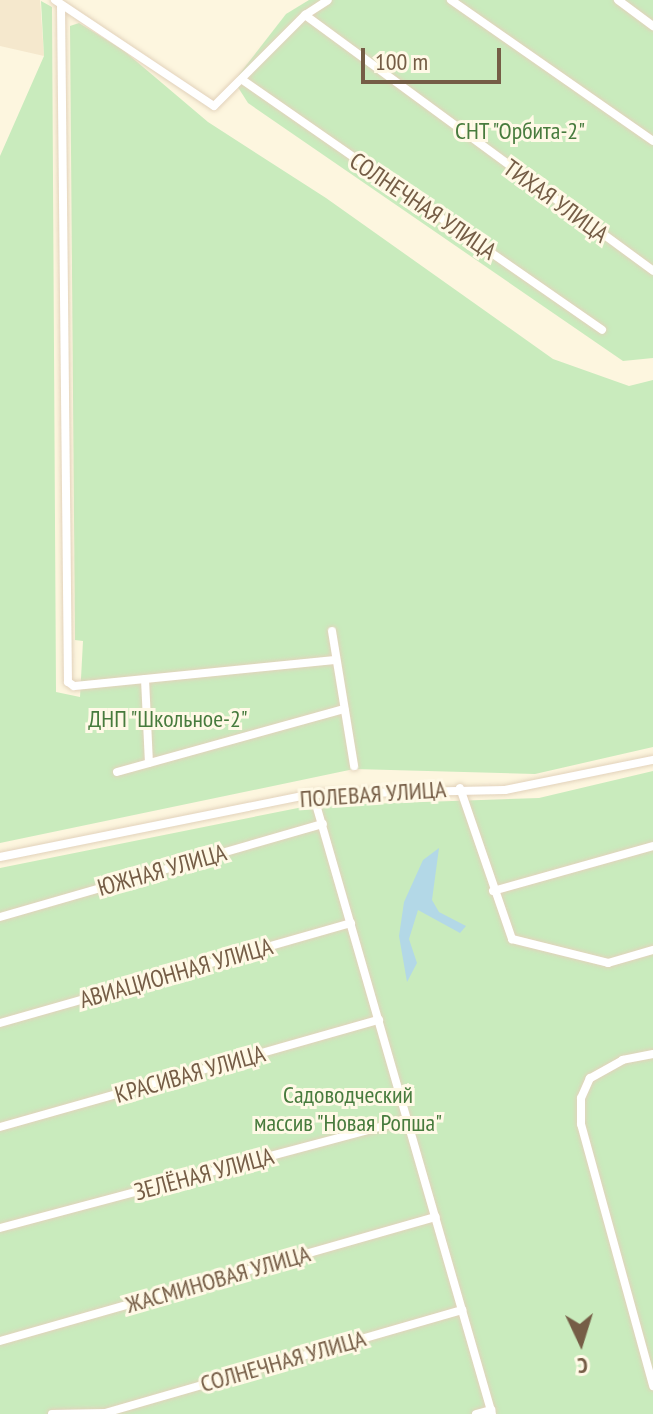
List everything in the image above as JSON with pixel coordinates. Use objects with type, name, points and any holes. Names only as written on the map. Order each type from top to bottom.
[{"type":"street","points":[[58,2],[214,106],[244,81],[305,15],[328,0]]},
{"type":"street","points":[[451,0],[653,141]]},
{"type":"street","points":[[618,0],[653,26]]},
{"type":"street","points":[[58,2],[68,682],[74,686],[336,660]]},
{"type":"street","name":"ТИХАЯ УЛИЦА","points":[[305,15],[653,271]]},
{"type":"street","name":"СОЛНЕЧНАЯ УЛИЦА","points":[[244,81],[602,330]]},
{"type":"street","points":[[332,631],[354,766]]},
{"type":"street","points":[[145,679],[149,763]]},
{"type":"street","points":[[117,772],[344,709]]},
{"type":"street","name":"ПОЛЕВАЯ УЛИЦА","points":[[0,857],[313,794],[521,788],[653,760]]},
{"type":"street","points":[[460,788],[512,939],[608,963],[653,950]]},
{"type":"street","points":[[313,794],[492,1412],[476,1414]]},
{"type":"street","name":"ЮЖНАЯ УЛИЦА","points":[[0,917],[323,824]]},
{"type":"street","points":[[493,891],[653,846]]},
{"type":"street","name":"АВИАЦИОННАЯ УЛИЦА","points":[[0,1023],[351,923]]},
{"type":"street","name":"КРАСИВАЯ УЛИЦА","points":[[0,1127],[379,1020]]},
{"type":"street","points":[[653,1054],[623,1060],[590,1078],[581,1098],[581,1124],[653,1386]]},
{"type":"street","name":"ЗЕЛЁНАЯ УЛИЦА","points":[[0,1228],[407,1120]]},
{"type":"street","name":"ЖАСМИНОВАЯ УЛИЦА","points":[[0,1341],[436,1217]]},
{"type":"street","name":"СОЛНЕЧНАЯ УЛИЦА","points":[[52,1414],[107,1413],[462,1310]]},
{"type":"shaded area","points":[[0,0],[40,0],[44,56],[0,46]]},
{"type":"green space","name":"СНТ \"Орбита-2\"","points":[[309,0],[653,0],[653,358],[623,361],[248,103],[234,81],[286,14]]},
{"type":"green space","name":"ДНП \"Школьное-2\"","points":[[41,1],[52,7],[56,692],[80,697],[83,641],[75,640],[70,26],[79,23],[123,50],[208,122],[326,198],[553,359],[629,386],[653,380],[653,747],[535,774],[354,769],[0,843],[0,156],[44,56]]},
{"type":"green space","name":"Садоводческий массив \"Новая Ропша\"","points":[[653,771],[653,1414],[0,1414],[0,868],[308,806],[539,798]]},
{"type":"water","points":[[439,848],[432,900],[439,912],[466,926],[460,933],[418,910],[409,939],[417,963],[407,982],[399,936],[404,902],[423,860]]}]
